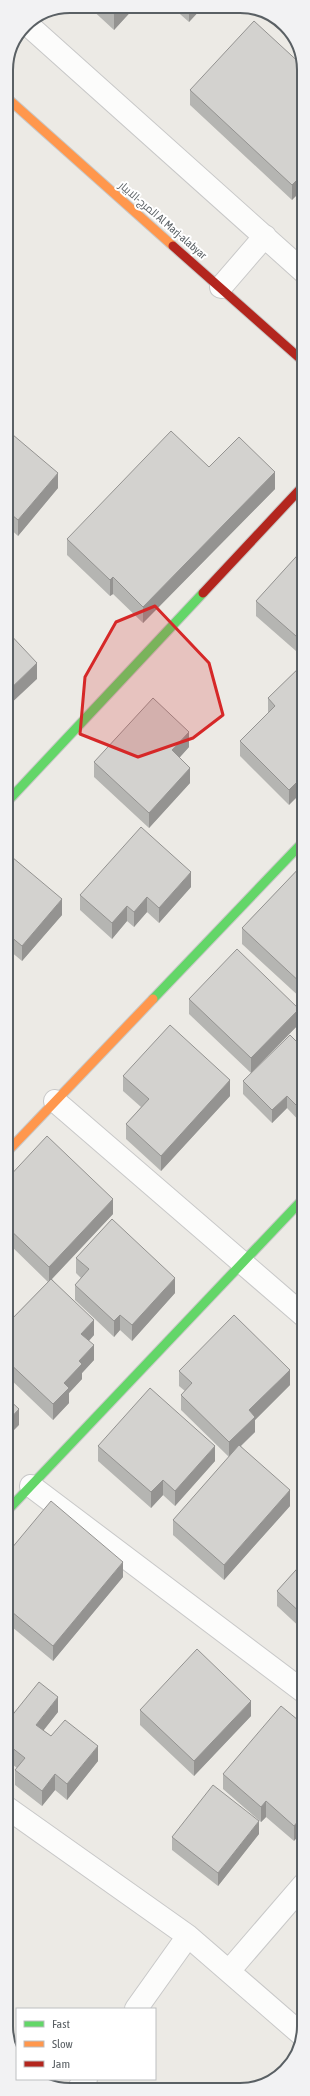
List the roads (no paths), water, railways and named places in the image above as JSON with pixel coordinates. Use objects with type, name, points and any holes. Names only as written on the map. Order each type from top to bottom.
[{"type":"street","points":[[32,28],[297,266]]},
{"type":"street","name":"المرج-الابيار Al Marj-alabyar","points":[[13,103],[297,356]]},
{"type":"street","points":[[221,287],[265,236]]},
{"type":"street","points":[[13,796],[297,492]]},
{"type":"street","points":[[13,1146],[297,848]]},
{"type":"street","points":[[55,1102],[297,1310]]},
{"type":"street","points":[[13,1505],[297,1205]]},
{"type":"street","points":[[31,1486],[297,1687]]},
{"type":"street","points":[[13,1812],[188,1936],[297,2030]]},
{"type":"street","points":[[229,1971],[297,1892]]},
{"type":"street","points":[[137,2008],[188,1936]]}]
